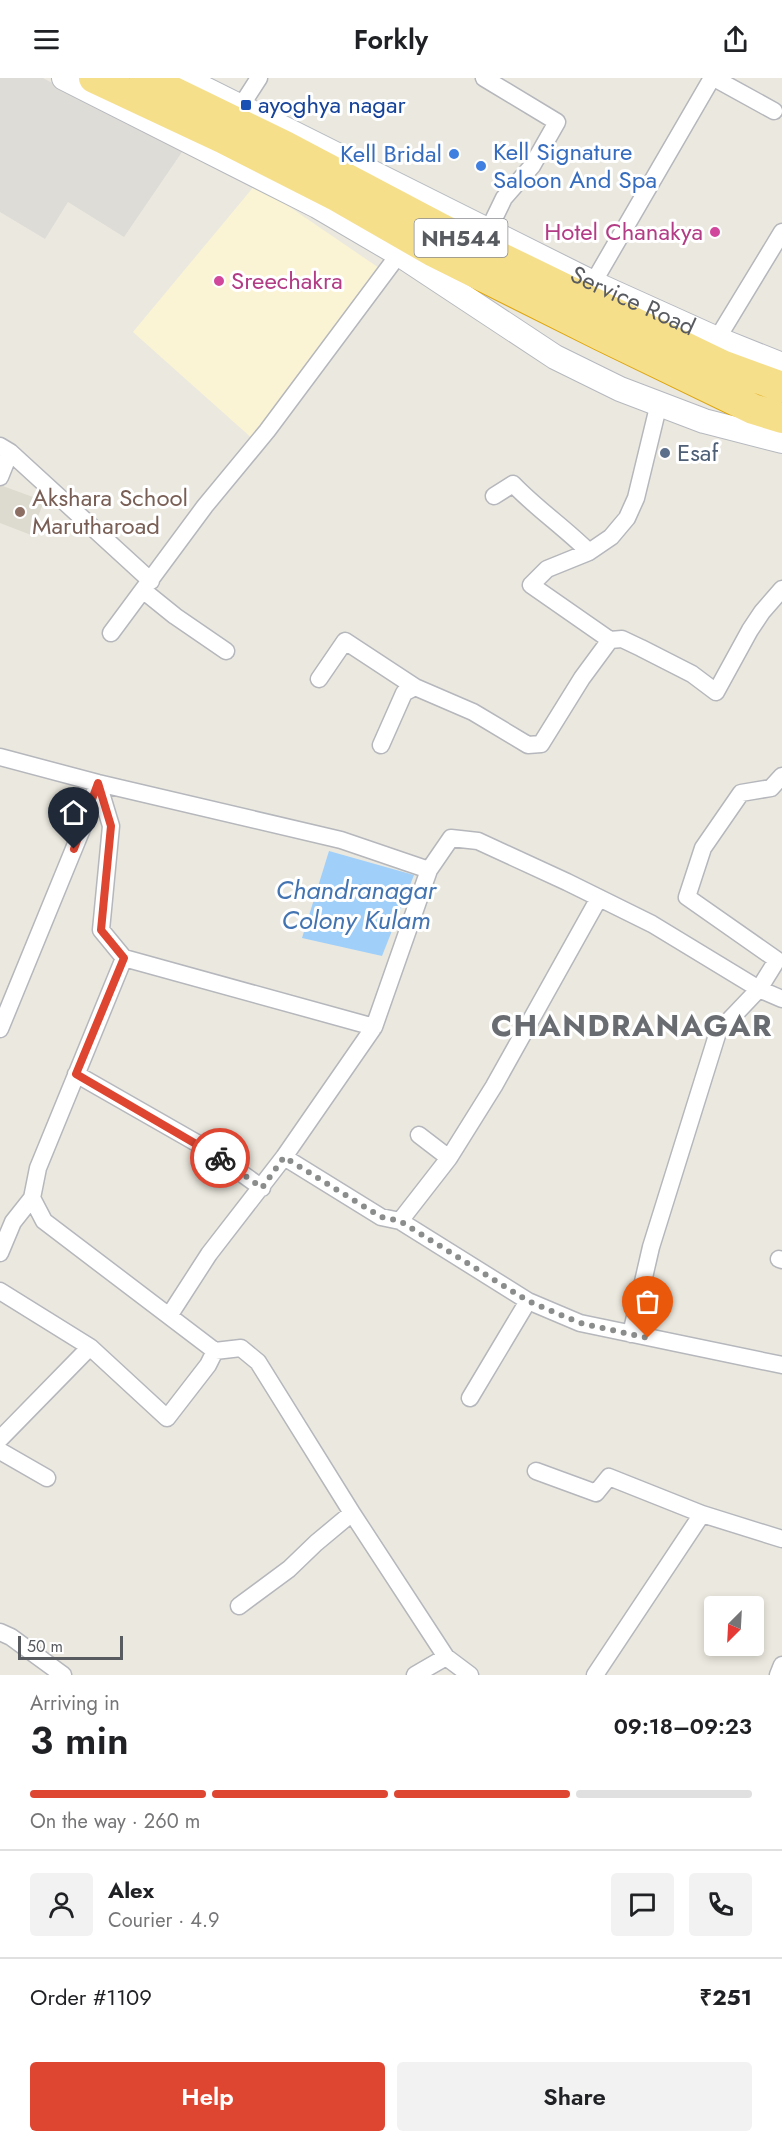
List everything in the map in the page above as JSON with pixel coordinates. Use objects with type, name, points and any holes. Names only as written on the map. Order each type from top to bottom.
[{"type":"highway","name":"NH544","points":[[94,78],[222,138],[338,197],[432,251],[753,409],[782,418]]},
{"type":"highway","name":"NH544","points":[[145,78],[285,146],[442,229],[650,330],[722,364],[782,387]]},
{"type":"street","points":[[64,78],[317,206],[399,254],[555,357],[620,389],[704,421],[782,441]]},
{"type":"street","name":"Service Road","points":[[183,78],[593,283],[717,339],[782,365]]},
{"type":"street","points":[[241,106],[259,78]]},
{"type":"street","points":[[484,78],[557,122],[532,166],[504,198],[488,231]]},
{"type":"street","points":[[593,283],[713,78],[774,111]]},
{"type":"street","points":[[717,339],[782,232]]},
{"type":"street","points":[[111,633],[205,506],[267,431],[399,254]]},
{"type":"street","points":[[659,403],[636,498],[627,518],[611,537],[590,552],[548,569],[531,585],[610,640],[622,639],[641,648],[692,674],[716,692],[750,630],[782,589]]},
{"type":"street","points":[[5,449],[148,586],[175,616],[226,651]]},
{"type":"street","points":[[0,477],[5,449]]},
{"type":"street","points":[[494,496],[513,484],[533,505],[565,528],[590,552]]},
{"type":"street","points":[[320,679],[345,641],[415,687],[473,712],[528,745],[541,744],[582,678],[610,640]]},
{"type":"street","points":[[381,745],[404,693],[415,687]]},
{"type":"street","points":[[0,757],[98,783],[340,840],[429,870]]},
{"type":"street","points":[[631,1334],[651,1247],[718,1032],[759,989],[777,960],[687,897],[703,848],[741,793],[771,788],[782,776]]},
{"type":"street","points":[[98,783],[111,826],[101,930],[124,958],[374,1027]]},
{"type":"street","points":[[0,1029],[82,829],[98,783]]},
{"type":"street","points":[[169,1316],[209,1254],[262,1188],[374,1027],[429,870],[451,838],[477,841],[599,898],[652,924],[759,989],[782,999]]},
{"type":"street","points":[[400,1221],[449,1158],[494,1086],[599,898]]},
{"type":"street","points":[[0,1253],[13,1222],[32,1198],[38,1168],[124,958]]},
{"type":"street","points":[[76,1074],[209,1150],[262,1188]]},
{"type":"street","points":[[419,1136],[449,1158]]},
{"type":"street","points":[[284,1157],[381,1217],[400,1221],[528,1301],[580,1323],[782,1365]]},
{"type":"street","points":[[32,1198],[44,1221],[215,1351],[241,1348],[258,1362],[352,1513],[438,1666]]},
{"type":"street","points":[[0,1291],[90,1347],[167,1418],[208,1365],[215,1351]]},
{"type":"street","points":[[470,1398],[528,1301]]},
{"type":"street","points":[[0,1439],[90,1347]]},
{"type":"street","points":[[0,1451],[47,1478]]},
{"type":"street","points":[[536,1471],[596,1492],[609,1477],[702,1514],[782,1539]]},
{"type":"street","points":[[239,1606],[289,1569],[316,1542],[352,1513]]},
{"type":"street","points":[[595,1675],[702,1514]]},
{"type":"street","points":[[0,1632],[11,1637],[63,1675]]},
{"type":"street","points":[[778,1675],[782,1665]]},
{"type":"street","points":[[415,1675],[438,1666],[470,1675]]},
{"type":"shaded area","points":[[0,78],[43,78],[182,152],[124,237],[68,202],[45,239],[0,212]]},
{"type":"shaded area","points":[[256,184],[379,268],[254,440],[133,332]]},
{"type":"shaded area","name":"Akshara School Marutharoad","points":[[0,485],[44,501],[31,535],[0,523]]},
{"type":"water","name":"Chandranagar Colony Kulam","points":[[329,851],[414,875],[382,956],[302,938]]},
{"type":"way so far","points":[[220,1158],[262,1188],[284,1157],[381,1217],[400,1221],[528,1301],[580,1323],[648,1338]]},
{"type":"place","name":"ayoghya nagar","points":[[246,105]]},
{"type":"place","name":"Kell Bridal","points":[[454,154]]},
{"type":"place","name":"Kell Signature Saloon And Spa","points":[[481,166]]},
{"type":"place","name":"Hotel Chanakya","points":[[715,232]]},
{"type":"place","name":"Sreechakra","points":[[219,281]]},
{"type":"place","name":"Esaf","points":[[665,453]]},
{"type":"place","name":"Akshara School Marutharoad","points":[[20,512]]},
{"type":"district","name":"CHANDRANAGAR","points":[[632,1026]]},
{"type":"route","points":[[74,849],[98,783],[111,826],[101,930],[124,958],[76,1074],[220,1158]]}]
